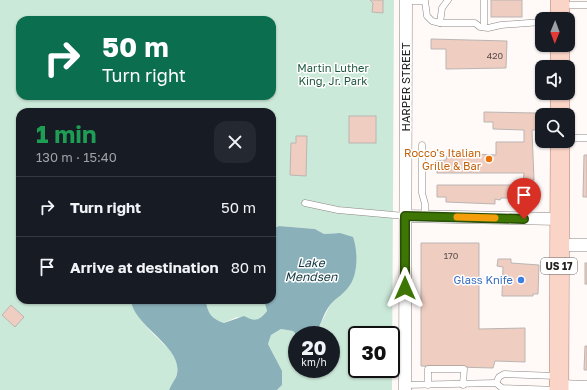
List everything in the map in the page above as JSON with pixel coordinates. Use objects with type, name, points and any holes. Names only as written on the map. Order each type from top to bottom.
[{"type":"main road","name":"US 17","points":[[559,385],[560,148]]},
{"type":"street","name":"HARPER STREET","points":[[405,388],[406,1]]},
{"type":"street","points":[[405,216],[560,219]]},
{"type":"street","points":[[559,245],[587,244]]},
{"type":"street","points":[[559,385],[587,387]]},
{"type":"lane","points":[[440,24],[442,8],[448,0]]},
{"type":"lane","points":[[484,0],[484,27]]},
{"type":"lane","points":[[406,1],[425,1],[427,16],[432,21],[440,24],[475,23],[484,27],[535,23]]},
{"type":"lane","points":[[560,8],[587,5]]},
{"type":"lane","points":[[575,138],[587,138]]},
{"type":"lane","points":[[422,145],[422,193],[425,204],[425,216]]},
{"type":"lane","points":[[305,203],[338,210],[405,216]]},
{"type":"lane","points":[[428,385],[428,369],[464,369],[463,385]]},
{"type":"lane","points":[[496,383],[499,377],[504,374],[559,385]]},
{"type":"lane","points":[[405,388],[428,385],[496,383],[502,388],[559,385]]},
{"type":"green space","name":"Martin Luther King, Jr. Park","points":[[0,0],[394,0],[392,326],[348,326],[348,378],[392,378],[392,390],[277,390],[282,385],[274,355],[268,344],[271,335],[281,329],[288,330],[288,378],[340,378],[340,326],[320,326],[330,305],[349,286],[353,279],[340,233],[324,234],[315,229],[279,226],[276,227],[276,108],[16,108],[16,304],[132,304],[152,333],[169,349],[173,355],[178,369],[169,390],[0,390]]},
{"type":"green space","points":[[207,304],[265,304],[267,311],[257,321],[237,317],[224,323],[216,320],[208,309]]},
{"type":"water","name":"Lake Mendsen","points":[[279,226],[315,229],[324,234],[340,233],[353,237],[356,249],[356,268],[353,280],[346,291],[330,305],[319,326],[288,326],[288,330],[281,329],[271,335],[268,344],[282,371],[282,385],[277,390],[169,390],[176,377],[177,366],[174,357],[167,347],[140,319],[132,304],[207,304],[211,315],[216,320],[224,323],[244,316],[257,320],[267,311],[265,304],[276,304],[276,227]]},
{"type":"building","points":[[370,0],[383,0],[383,13],[372,12],[373,3]]},
{"type":"building","points":[[491,0],[522,0],[522,17],[491,17]]},
{"type":"building","points":[[431,39],[507,41],[506,68],[446,69],[446,49],[431,49]]},
{"type":"building","name":"Rocco's Italian Grille & Bar","points":[[484,112],[535,113],[535,130],[532,130],[534,180],[532,180],[531,189],[534,189],[534,198],[501,198],[500,200],[495,199],[495,204],[446,202],[446,197],[437,197],[437,185],[523,185],[524,173],[437,173],[436,161],[446,160],[447,156],[471,157],[470,154],[496,155],[496,142],[524,142],[524,130],[493,129],[493,122],[484,122]]},
{"type":"building","points":[[349,116],[376,116],[376,143],[349,143]]},
{"type":"building","points":[[296,136],[307,136],[306,176],[290,175],[291,143],[296,143]]},
{"type":"building","points":[[584,155],[587,155],[587,197],[583,197]]},
{"type":"building","points":[[421,243],[479,243],[479,329],[525,328],[525,362],[495,361],[493,368],[421,366]]},
{"type":"building","name":"Glass Knife","points":[[498,259],[511,259],[511,263],[539,265],[538,294],[533,294],[533,296],[502,296],[503,267],[497,266]]},
{"type":"building","points":[[585,263],[587,263],[587,284],[585,284]]},
{"type":"building","points":[[11,305],[24,317],[15,327],[2,315]]},
{"type":"building","points":[[585,346],[587,346],[587,370],[584,370]]},
{"type":"slow traffic","points":[[457,217],[495,218]]},
{"type":"place","name":"Rocco's Italian Grille & Bar","points":[[489,159]]},
{"type":"place","name":"Glass Knife","points":[[521,280]]},
{"type":"route","points":[[405,288],[405,216],[524,219]]}]
